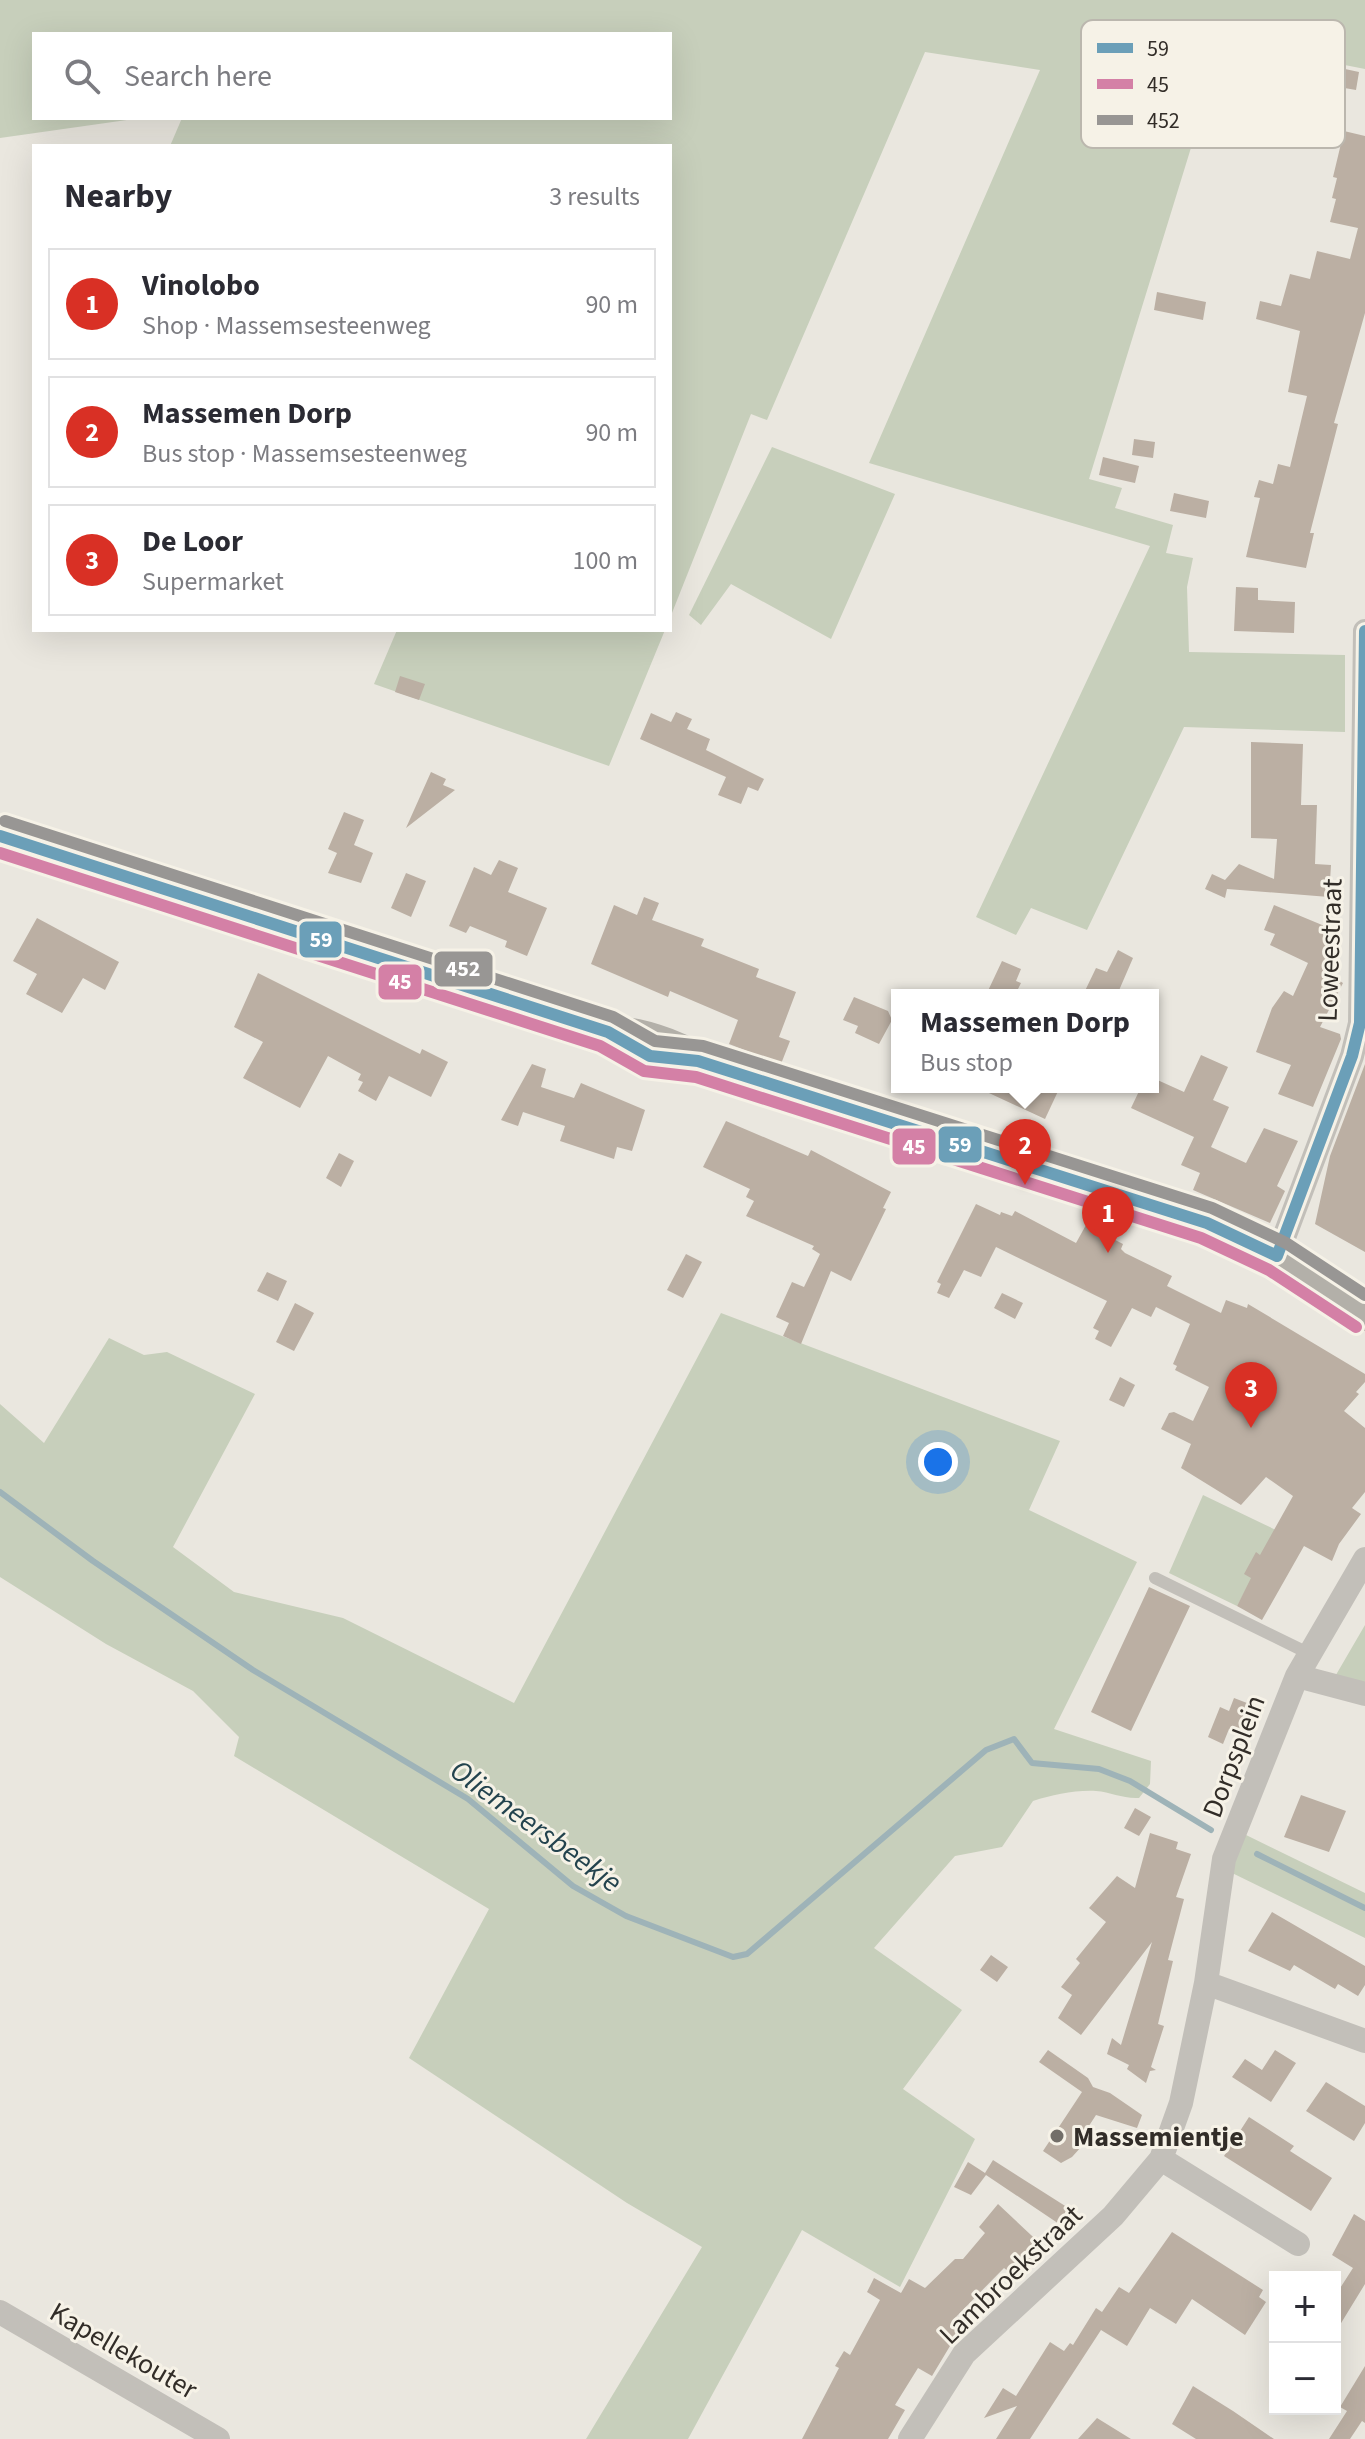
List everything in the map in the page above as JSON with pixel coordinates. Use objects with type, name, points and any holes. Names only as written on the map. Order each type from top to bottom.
[{"type":"main road","points":[[0,836],[608,1032],[627,1033],[685,1052],[698,1061],[1207,1223],[1277,1256],[1365,1314]]},
{"type":"street","name":"Loweestraat","points":[[1277,1256],[1352,1056],[1360,1023],[1365,631]]},
{"type":"street","name":"Dorpsplein","points":[[1224,1859],[1297,1676],[1312,1655],[1325,1624],[1365,1559]]},
{"type":"street","name":"Dorpsplein","points":[[1297,1676],[1365,1694]]},
{"type":"street","name":"Lambroekstraat","points":[[910,2439],[964,2354],[1113,2216],[1161,2159],[1181,2103],[1206,1983],[1224,1859]]},
{"type":"street","points":[[1206,1983],[1365,2041]]},
{"type":"street","points":[[1161,2159],[1298,2244]]},
{"type":"street","name":"Kapellekouter","points":[[0,2312],[218,2439]]},
{"type":"lane","points":[[1155,1578],[1312,1655]]},
{"type":"green space","points":[[0,0],[1365,0],[1365,69],[1345,65],[1345,20],[1081,20],[1081,148],[1191,148],[1089,479],[1122,488],[1115,508],[1173,525],[1166,553],[1193,558],[1187,587],[1189,652],[1345,655],[1345,732],[1184,727],[1087,930],[1031,908],[1016,935],[976,917],[1150,546],[869,463],[1040,70],[925,52],[767,420],[751,414],[672,613],[672,144],[171,144],[181,120],[672,120],[672,32],[32,32],[32,120],[127,120],[0,138]]},
{"type":"green space","points":[[772,447],[895,494],[831,639],[731,584],[701,625],[689,615]]},
{"type":"green space","points":[[396,632],[664,632],[609,766],[374,684]]},
{"type":"green space","points":[[721,1313],[1060,1441],[1029,1510],[1137,1562],[1054,1729],[1151,1761],[1150,1784],[1139,1798],[1088,1791],[1033,1801],[1002,1847],[955,1856],[874,1948],[962,2010],[903,2089],[975,2139],[900,2287],[802,2230],[688,2439],[586,2439],[702,2247],[627,2203],[409,2058],[489,1909],[234,1756],[239,1737],[193,1691],[106,1644],[0,1577],[0,1404],[44,1443],[109,1338],[144,1355],[167,1352],[255,1394],[173,1547],[234,1592],[343,1618],[514,1703]]},
{"type":"green space","points":[[1203,1495],[1278,1531],[1237,1606],[1169,1573]]},
{"type":"green space","points":[[1365,1625],[1365,1688],[1333,1680]]},
{"type":"green space","points":[[1242,1833],[1365,1893],[1365,1938],[1228,1871]]},
{"type":"building","points":[[1345,69],[1359,72],[1356,90],[1345,88]]},
{"type":"building","points":[[1345,131],[1365,136],[1365,313],[1334,423],[1338,424],[1310,533],[1314,533],[1306,568],[1246,557],[1260,498],[1254,497],[1259,480],[1273,484],[1278,464],[1290,467],[1307,396],[1288,392],[1300,331],[1256,319],[1260,301],[1281,306],[1290,274],[1310,279],[1317,251],[1350,259],[1358,228],[1330,222],[1336,199],[1332,198],[1337,178],[1333,177],[1340,148],[1345,148]]},
{"type":"building","points":[[1157,292],[1206,302],[1203,320],[1154,310]]},
{"type":"building","points":[[1134,439],[1155,442],[1153,458],[1132,455]]},
{"type":"building","points":[[1103,457],[1139,466],[1135,483],[1099,475]]},
{"type":"building","points":[[1174,493],[1209,501],[1206,518],[1170,511]]},
{"type":"building","points":[[1236,587],[1258,588],[1258,600],[1295,602],[1294,633],[1234,631]]},
{"type":"building","points":[[400,676],[425,684],[419,700],[395,692]]},
{"type":"building","points":[[676,712],[692,719],[687,729],[710,739],[706,750],[764,779],[758,791],[748,787],[741,804],[718,795],[726,777],[640,739],[651,713],[671,722]]},
{"type":"building","points":[[1251,742],[1303,744],[1301,805],[1317,805],[1315,864],[1331,865],[1329,897],[1227,889],[1225,898],[1205,889],[1212,874],[1225,880],[1239,864],[1274,879],[1277,839],[1251,838]]},
{"type":"building","points":[[431,772],[446,779],[443,785],[455,790],[406,828]]},
{"type":"building","points":[[344,812],[364,820],[354,845],[373,853],[361,883],[328,873],[337,853],[328,849]]},
{"type":"building","points":[[499,860],[518,868],[508,892],[547,908],[527,956],[505,947],[507,941],[470,926],[466,933],[449,926],[474,867],[491,875]]},
{"type":"building","points":[[406,873],[426,881],[411,917],[391,908]]},
{"type":"building","points":[[644,897],[659,903],[652,920],[704,939],[701,946],[759,969],[756,977],[796,992],[779,1037],[790,1041],[781,1064],[729,1044],[738,1020],[670,991],[668,997],[591,964],[614,905],[637,915]]},
{"type":"building","points":[[1274,905],[1339,932],[1323,970],[1343,983],[1320,1027],[1340,1034],[1341,1039],[1313,1107],[1278,1094],[1291,1065],[1256,1052],[1272,1008],[1284,991],[1293,996],[1308,963],[1270,945],[1275,934],[1264,930]]},
{"type":"building","points":[[37,918],[119,962],[105,990],[83,978],[62,1013],[26,994],[37,974],[13,961]]},
{"type":"building","points":[[1118,950],[1133,958],[1120,989],[1086,989],[1096,968],[1107,972]]},
{"type":"building","points":[[1002,961],[1021,969],[1016,981],[1021,983],[1018,989],[989,989]]},
{"type":"building","points":[[258,973],[420,1054],[422,1049],[448,1062],[431,1097],[389,1076],[376,1101],[358,1091],[363,1082],[358,1080],[361,1074],[328,1056],[300,1108],[243,1078],[263,1042],[234,1027]]},
{"type":"building","points":[[854,997],[888,1011],[891,1018],[879,1044],[855,1033],[858,1026],[843,1020]]},
{"type":"building","points":[[1201,1055],[1228,1067],[1213,1100],[1229,1107],[1211,1147],[1246,1163],[1264,1128],[1298,1141],[1277,1186],[1285,1191],[1270,1223],[1193,1190],[1200,1173],[1181,1165],[1194,1137],[1131,1108],[1138,1093],[1159,1093],[1159,1081],[1184,1092]]},
{"type":"building","points":[[532,1064],[546,1069],[541,1087],[574,1098],[581,1083],[645,1110],[632,1151],[617,1147],[614,1159],[560,1141],[565,1126],[523,1112],[518,1126],[501,1120]]},
{"type":"building","points":[[1365,1064],[1365,1252],[1315,1224],[1330,1156]]},
{"type":"building","points":[[989,1093],[1057,1093],[1045,1119]]},
{"type":"building","points":[[726,1121],[808,1156],[811,1150],[891,1192],[883,1208],[886,1209],[851,1281],[831,1271],[801,1344],[783,1336],[789,1323],[776,1317],[792,1282],[804,1287],[820,1254],[812,1249],[814,1246],[746,1216],[754,1201],[746,1197],[750,1189],[703,1167]]},
{"type":"building","points":[[339,1153],[354,1161],[341,1187],[326,1178]]},
{"type":"building","points":[[976,1204],[1000,1215],[1001,1212],[1012,1216],[1015,1211],[1076,1243],[1086,1225],[1123,1244],[1121,1249],[1125,1253],[1172,1276],[1167,1286],[1221,1313],[1226,1300],[1247,1308],[1248,1304],[1365,1374],[1365,1382],[1356,1392],[1359,1394],[1344,1411],[1365,1428],[1365,1492],[1352,1508],[1361,1514],[1339,1544],[1332,1561],[1304,1546],[1262,1620],[1237,1606],[1251,1578],[1244,1574],[1256,1552],[1260,1555],[1293,1496],[1266,1477],[1241,1505],[1181,1468],[1191,1444],[1161,1429],[1169,1413],[1174,1412],[1193,1421],[1209,1387],[1175,1370],[1177,1366],[1173,1364],[1190,1324],[1156,1307],[1151,1317],[1132,1308],[1111,1347],[1095,1339],[1099,1331],[1093,1328],[1107,1301],[996,1247],[981,1277],[964,1270],[949,1298],[937,1293],[941,1284],[937,1282]]},
{"type":"building","points":[[686,1254],[702,1262],[683,1298],[667,1290]]},
{"type":"building","points":[[267,1272],[287,1281],[278,1301],[257,1291]]},
{"type":"building","points":[[1002,1293],[1023,1303],[1015,1319],[994,1308]]},
{"type":"building","points":[[295,1303],[314,1313],[294,1351],[276,1342]]},
{"type":"building","points":[[1120,1377],[1135,1385],[1124,1407],[1109,1400]]},
{"type":"building","points":[[1149,1587],[1190,1606],[1131,1731],[1091,1712]]},
{"type":"building","points":[[1234,1698],[1260,1708],[1248,1737],[1229,1729],[1223,1744],[1208,1737],[1220,1707],[1229,1711]]},
{"type":"building","points":[[1301,1795],[1346,1811],[1329,1852],[1284,1837]]},
{"type":"building","points":[[1135,1808],[1151,1817],[1139,1836],[1124,1828]]},
{"type":"building","points":[[1150,1833],[1178,1842],[1176,1849],[1191,1854],[1176,1897],[1184,1899],[1168,1960],[1173,1961],[1158,2024],[1164,2026],[1151,2067],[1156,2070],[1150,2071],[1146,2083],[1127,2069],[1129,2065],[1107,2054],[1112,2038],[1121,2045],[1152,1942],[1081,2035],[1058,2018],[1072,1995],[1061,1987],[1080,1963],[1076,1959],[1106,1922],[1089,1908],[1117,1876],[1135,1888]]},
{"type":"building","points":[[1272,1912],[1365,1966],[1365,1985],[1358,1996],[1338,1984],[1335,1989],[1294,1965],[1290,1971],[1248,1951]]},
{"type":"building","points":[[991,1955],[1008,1967],[997,1982],[980,1970]]},
{"type":"building","points":[[1048,2050],[1088,2078],[1093,2087],[1110,2093],[1142,2115],[1137,2128],[1096,2115],[1085,2132],[1082,2146],[1072,2157],[1061,2163],[1043,2151],[1082,2092],[1039,2062]]},
{"type":"building","points":[[1275,2050],[1296,2063],[1271,2102],[1232,2077],[1245,2059],[1262,2070]]},
{"type":"building","points":[[1326,2082],[1365,2106],[1365,2123],[1354,2141],[1306,2111]]},
{"type":"building","points":[[1249,2117],[1294,2146],[1290,2151],[1332,2178],[1311,2211],[1224,2156]]},
{"type":"building","points":[[993,2160],[1081,2216],[1071,2232],[986,2175],[971,2195],[954,2187],[968,2162],[985,2173]]},
{"type":"building","points":[[998,2204],[1046,2249],[1018,2279],[1004,2268],[953,2320],[962,2326],[932,2376],[918,2368],[895,2405],[905,2410],[888,2439],[802,2439],[839,2368],[835,2366],[844,2351],[850,2355],[880,2300],[867,2292],[874,2278],[901,2293],[909,2279],[925,2288],[955,2259],[963,2259],[985,2233],[979,2227]]},
{"type":"building","points":[[1354,2214],[1365,2221],[1365,2284],[1341,2323],[1341,2287],[1353,2268],[1332,2255]]},
{"type":"building","points":[[1172,2232],[1263,2290],[1259,2297],[1266,2302],[1245,2335],[1192,2299],[1176,2324],[1150,2308],[1127,2346],[1101,2330],[1030,2439],[996,2439],[1017,2406],[984,2418],[1003,2388],[1016,2396],[1050,2342],[1064,2351],[1070,2343],[1073,2345],[1096,2308],[1102,2312],[1119,2287],[1129,2293]]},
{"type":"building","points":[[1365,2366],[1365,2423],[1362,2421],[1350,2439],[1329,2439],[1347,2411],[1341,2405]]},
{"type":"building","points":[[1193,2386],[1274,2439],[1196,2439],[1172,2424]]},
{"type":"building","points":[[1097,2418],[1131,2439],[1078,2439]]},
{"type":"waterway","name":"Oliemeersbeekje","points":[[0,1492],[93,1561],[253,1670],[468,1799],[573,1886],[626,1916],[733,1957],[747,1954],[986,1750],[1014,1739],[1032,1763],[1099,1769],[1130,1781],[1211,1830]]},
{"type":"waterway","name":"Oliemeersbeekje","points":[[1257,1854],[1365,1908]]},
{"type":"transit line","name":"59","points":[[1277,1256],[1352,1056],[1360,1023],[1365,631]]},
{"type":"transit line","name":"452","points":[[5,821],[613,1017],[655,1041],[703,1046],[1212,1208],[1286,1243],[1365,1295]]},
{"type":"transit line","name":"59","points":[[0,836],[608,1032],[650,1056],[698,1061],[1207,1223],[1277,1256]]},
{"type":"transit line","name":"45","points":[[0,853],[600,1046],[644,1071],[696,1077],[1201,1238],[1269,1270],[1356,1327]]},
{"type":"place","name":"Massemen Dorp","points":[[1025,1185]]},
{"type":"place","name":"Vinolobo","points":[[1108,1253]]},
{"type":"place","name":"De Loor","points":[[1251,1428]]},
{"type":"place","name":"Massemientje","points":[[1057,2136]]}]
